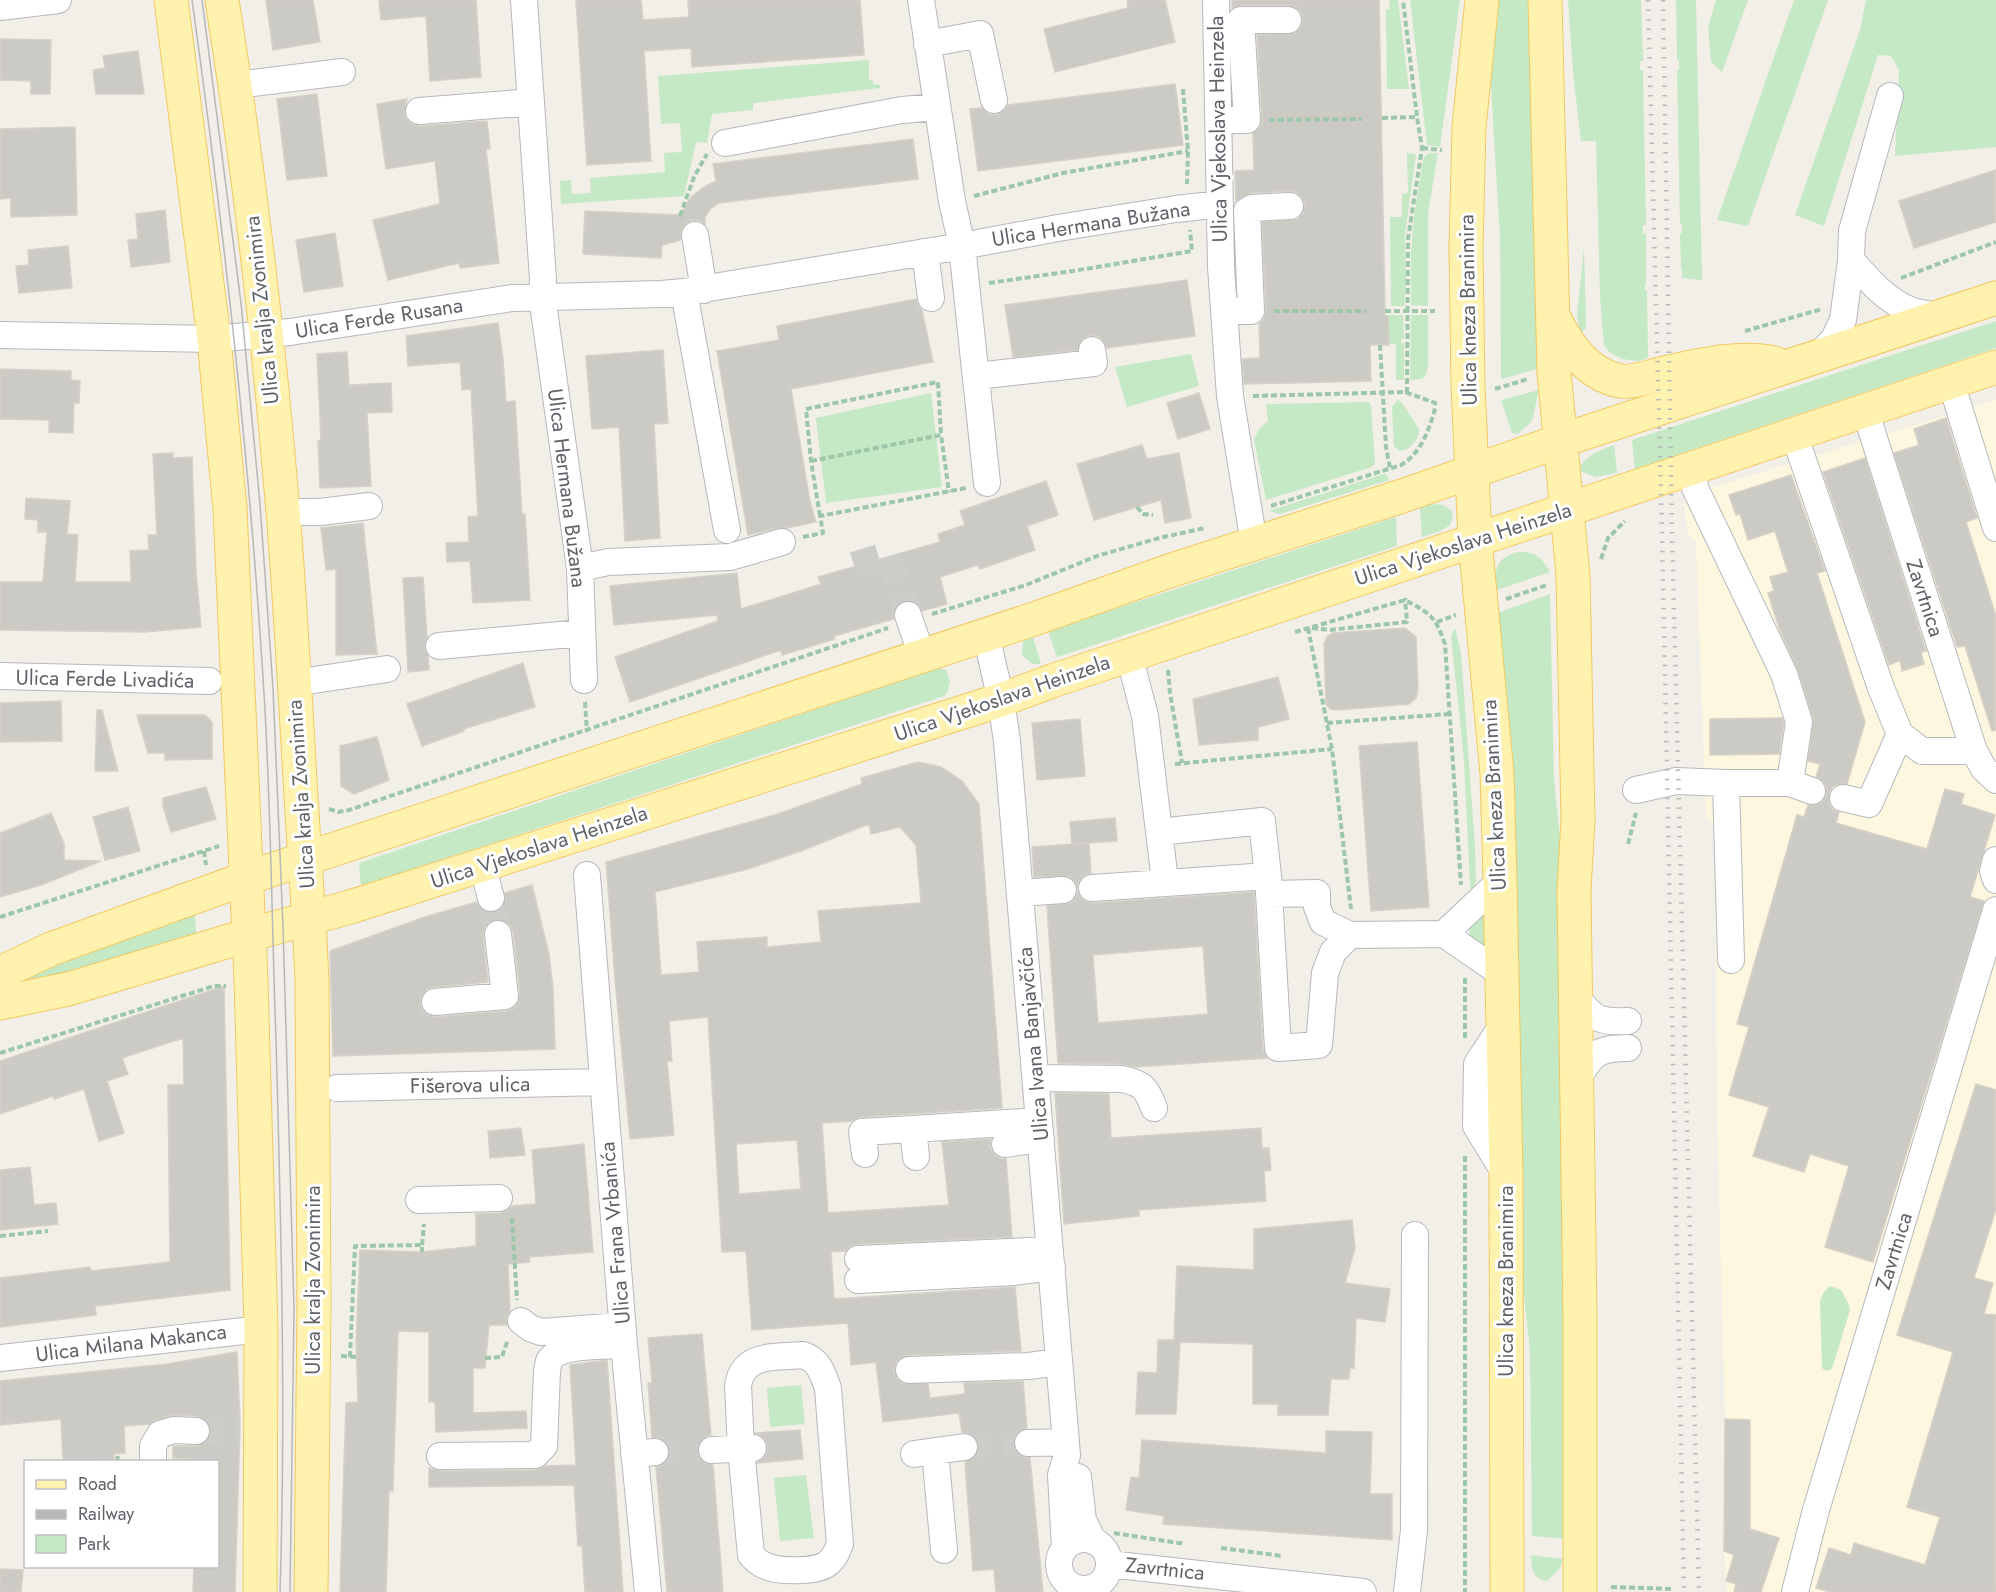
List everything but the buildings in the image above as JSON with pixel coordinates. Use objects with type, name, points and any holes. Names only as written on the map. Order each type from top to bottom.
[{"type":"main road","points":[[171,0],[214,339],[230,509],[247,878],[261,1329],[251,1432],[260,1592]]},
{"type":"main road","name":"Ulica kralja Zvonimira","points":[[222,0],[236,85],[266,334],[283,512],[309,919],[312,982],[314,1304],[310,1592]]},
{"type":"main road","name":"Ulica kneza Branimira","points":[[1482,0],[1468,127],[1466,248],[1471,472],[1475,540],[1497,774],[1506,1175],[1507,1592]]},
{"type":"main road","points":[[1545,0],[1554,372],[1573,583],[1578,820],[1574,890],[1577,1080],[1595,1590]]},
{"type":"main road","points":[[0,973],[51,948],[247,878],[986,635],[1254,543],[1996,298]]},
{"type":"main road","points":[[1552,314],[1573,351],[1598,372],[1622,381],[1712,363],[1804,362]]},
{"type":"main road","name":"Ulica Vjekoslava Heinzela","points":[[0,1003],[68,989],[309,919],[1001,700],[1693,466],[1996,367]]},
{"type":"street","points":[[0,7],[58,0]]},
{"type":"street","name":"Ulica Hermana Bužana","points":[[524,0],[543,279],[542,296],[580,568],[584,680]]},
{"type":"street","name":"Ulica Hermana Bužana","points":[[921,0],[952,201],[962,246],[987,483]]},
{"type":"street","name":"Ulica Vjekoslava Heinzela","points":[[1216,0],[1221,267],[1224,311],[1230,396],[1254,543]]},
{"type":"street","points":[[1218,120],[1247,120],[1241,20],[1288,20]]},
{"type":"street","points":[[927,44],[980,34],[994,100]]},
{"type":"street","points":[[236,85],[342,72]]},
{"type":"street","points":[[1804,362],[1834,339],[1843,320],[1851,260],[1852,231],[1890,96]]},
{"type":"street","points":[[419,111],[531,102]]},
{"type":"street","points":[[725,143],[902,110],[938,107]]},
{"type":"street","name":"Ulica Hermana Bužana","points":[[542,296],[661,294],[694,291],[1152,212],[1220,204]]},
{"type":"street","points":[[1224,311],[1251,311],[1247,211],[1252,208],[1290,206]]},
{"type":"street","points":[[688,227],[694,291],[727,530]]},
{"type":"street","points":[[925,252],[931,297]]},
{"type":"street","points":[[1851,260],[1875,288],[1890,299],[1909,309],[1938,317]]},
{"type":"street","name":"Ulica Ferde Rusana","points":[[0,335],[214,339],[266,334],[512,298],[542,296]]},
{"type":"street","points":[[976,376],[1094,363],[1092,350]]},
{"type":"street","points":[[1951,382],[1996,528]]},
{"type":"street","name":"Zavrtnica","points":[[1865,410],[1974,751],[1983,769],[1996,780]]},
{"type":"street","points":[[1794,434],[1881,688],[1900,734],[1922,751],[1974,751]]},
{"type":"street","points":[[1636,800],[1676,781],[1801,787],[1799,722],[1784,674],[1695,488],[1693,466]]},
{"type":"street","points":[[283,512],[320,512],[369,506]]},
{"type":"street","points":[[580,568],[608,562],[730,557],[782,542]]},
{"type":"street","points":[[908,620],[922,656]]},
{"type":"street","points":[[439,646],[582,633]]},
{"type":"street","name":"Ulica Ivana Banjavčića","points":[[986,635],[1001,700],[1007,741],[1067,1448],[1078,1474],[1083,1520],[1101,1536]]},
{"type":"street","points":[[1129,655],[1142,699],[1165,881]]},
{"type":"street","points":[[294,683],[387,669]]},
{"type":"street","name":"Ulica Ferde Livadića","points":[[0,676],[209,681]]},
{"type":"street","points":[[1843,798],[1869,804],[1900,734]]},
{"type":"street","points":[[1726,783],[1731,960]]},
{"type":"street","points":[[1092,888],[1165,881],[1269,885],[1317,893],[1317,907],[1323,922],[1325,973],[1319,1045],[1278,1048],[1269,885],[1262,821],[1159,832]]},
{"type":"street","points":[[1996,860],[1993,871],[1996,880]]},
{"type":"street","points":[[482,864],[491,898]]},
{"type":"street","name":"Ulica Frana Vrbanića","points":[[587,874],[623,1335],[644,1453],[648,1592]]},
{"type":"street","points":[[1444,934],[1500,881]]},
{"type":"street","points":[[1020,893],[1063,890]]},
{"type":"street","name":"Zavrtnica","points":[[1795,1592],[1816,1510],[1996,910]]},
{"type":"street","points":[[1323,922],[1350,935],[1444,934],[1502,975]]},
{"type":"street","points":[[435,1002],[505,996],[498,934]]},
{"type":"street","points":[[1325,973],[1333,952],[1350,935]]},
{"type":"street","points":[[1577,998],[1589,1012],[1605,1022],[1628,1021]]},
{"type":"street","points":[[1577,1080],[1589,1059],[1605,1050],[1628,1048]]},
{"type":"street","points":[[1036,1078],[1132,1081],[1142,1085],[1149,1094],[1154,1108]]},
{"type":"street","name":"Fišerova ulica","points":[[337,1088],[602,1082]]},
{"type":"street","points":[[865,1154],[862,1132],[913,1129],[1040,1130]]},
{"type":"street","points":[[913,1129],[916,1157]]},
{"type":"street","points":[[1005,1144],[1040,1130]]},
{"type":"street","points":[[419,1200],[499,1198]]},
{"type":"street","points":[[1407,1592],[1414,1530],[1415,1235]]},
{"type":"street","points":[[858,1269],[1051,1259]]},
{"type":"street","points":[[521,1321],[541,1332],[623,1335]]},
{"type":"street","name":"Ulica Milana Makanca","points":[[0,1358],[261,1329]]},
{"type":"street","points":[[440,1456],[535,1455],[544,1446],[549,1360],[557,1353],[623,1335]]},
{"type":"street","points":[[803,1355],[812,1358],[820,1366],[828,1388],[835,1464],[840,1544],[836,1555],[826,1566],[779,1570],[767,1567],[751,1555],[747,1448],[738,1385],[744,1367],[756,1359],[803,1355]]},
{"type":"street","points":[[909,1370],[1029,1366],[1059,1362]]},
{"type":"street","points":[[153,1460],[153,1446],[160,1434],[174,1430],[196,1431]]},
{"type":"street","points":[[1028,1443],[1067,1448]]},
{"type":"street","points":[[712,1450],[747,1448]]},
{"type":"street","points":[[944,1550],[925,1453],[964,1448]]},
{"type":"street","name":"Ulica Ivana Banjavčića","points":[[1065,1548],[1061,1475],[1067,1448]]},
{"type":"street","points":[[1101,1536],[1102,1547],[1109,1564],[1106,1576],[1098,1585],[1076,1590],[1060,1571],[1065,1548],[1079,1540],[1101,1536]]},
{"type":"street","name":"Zavrtnica","points":[[1109,1564],[1364,1592]]},
{"type":"path","points":[[1403,0],[1422,148],[1408,239],[1407,393]]},
{"type":"path","points":[[1183,89],[1188,151],[1187,195]]},
{"type":"path","points":[[1382,118],[1417,117]]},
{"type":"path","points":[[1247,120],[1362,119]]},
{"type":"path","points":[[688,227],[683,204],[705,156],[725,143]]},
{"type":"path","points":[[1422,148],[1444,150]]},
{"type":"path","points":[[973,196],[1063,173],[1188,151]]},
{"type":"path","points":[[986,283],[1192,251],[1189,228]]},
{"type":"path","points":[[1893,281],[1996,242]]},
{"type":"path","points":[[1251,311],[1366,310]]},
{"type":"path","points":[[1385,311],[1435,311]]},
{"type":"path","points":[[1380,345],[1386,447],[1390,468]]},
{"type":"path","points":[[1501,387],[1532,378]]},
{"type":"path","points":[[782,542],[823,533],[811,460],[806,409],[938,382],[941,435],[949,492]]},
{"type":"path","points":[[1230,396],[1407,393],[1436,405],[1428,432],[1410,459],[1390,468],[1264,508]]},
{"type":"path","points":[[811,460],[941,435]]},
{"type":"path","points":[[820,516],[987,483]]},
{"type":"path","points":[[1137,507],[1143,514],[1153,515]]},
{"type":"path","points":[[1599,565],[1608,538],[1628,518]]},
{"type":"path","points":[[325,806],[338,812],[349,810],[541,744],[600,727],[908,620],[1026,585],[1097,556],[1211,526]]},
{"type":"path","points":[[1502,600],[1552,583]]},
{"type":"path","points":[[1308,628],[1329,630],[1407,622],[1405,592]]},
{"type":"path","points":[[1308,628],[1405,600],[1430,614],[1437,622],[1450,617]]},
{"type":"path","points":[[1308,628],[1332,749],[1350,904]]},
{"type":"path","points":[[1168,669],[1182,763]]},
{"type":"path","points":[[1327,723],[1449,714]]},
{"type":"path","points":[[1151,766],[1332,749]]},
{"type":"path","points":[[1628,844],[1636,800]]},
{"type":"path","points":[[0,917],[218,846],[225,841]]},
{"type":"path","points":[[0,1053],[214,986]]},
{"type":"path","points":[[499,1198],[512,1211],[518,1310],[521,1321]]},
{"type":"path","points":[[0,1236],[48,1230]]},
{"type":"path","points":[[350,1356],[355,1245],[423,1245],[422,1252]]},
{"type":"path","points":[[335,1356],[357,1357]]},
{"type":"path","points":[[117,1460],[118,1454]]},
{"type":"path","points":[[1101,1536],[1185,1544]]},
{"type":"path","points":[[1221,1548],[1282,1556]]},
{"type":"path","points":[[1465,1570],[1465,1592]]},
{"type":"path","points":[[1595,1590],[1674,1589]]},
{"type":"shaded area","points":[[1996,400],[1996,1592],[1727,1592],[1724,1551],[1725,1419],[1718,1159],[1714,825],[1706,818],[1696,542],[1687,532],[1684,496]]},
{"type":"green space","points":[[1389,0],[1398,0],[1409,89],[1387,89],[1386,9],[1390,9]]},
{"type":"green space","points":[[1410,0],[1460,0],[1440,147],[1427,145]]},
{"type":"green space","points":[[1495,0],[1532,0],[1541,368],[1501,379],[1500,238],[1491,87]]},
{"type":"green space","points":[[1568,0],[1641,0],[1643,61],[1640,61],[1640,70],[1643,70],[1646,225],[1643,225],[1643,234],[1646,234],[1644,290],[1647,290],[1648,358],[1638,361],[1622,359],[1609,352],[1604,345],[1600,297],[1596,141],[1581,141]]},
{"type":"green space","points":[[1676,0],[1696,0],[1702,280],[1682,278],[1681,269],[1682,224],[1680,224],[1677,70],[1679,70],[1679,60],[1677,60]]},
{"type":"green space","points":[[1716,0],[1748,0],[1722,72],[1711,62],[1708,28]]},
{"type":"green space","points":[[1794,0],[1828,0],[1748,226],[1717,220]]},
{"type":"green space","points":[[1866,0],[1996,0],[1996,147],[1895,156],[1899,70],[1891,56],[1878,55],[1824,226],[1795,215],[1860,30]]},
{"type":"green space","points":[[869,60],[869,80],[873,81],[873,84],[880,85],[880,88],[753,103],[753,110],[712,114],[707,143],[696,142],[684,196],[561,204],[560,181],[571,180],[572,194],[591,193],[590,178],[665,172],[664,153],[682,152],[680,123],[661,124],[658,76]]},
{"type":"green space","points":[[1407,153],[1416,154],[1405,235],[1404,306],[1391,306],[1390,217],[1402,217],[1402,194],[1408,193]]},
{"type":"green space","points":[[1429,153],[1438,153],[1428,213],[1428,306],[1411,305],[1413,224],[1423,160]]},
{"type":"green space","points":[[1584,248],[1586,328],[1580,334],[1577,314]]},
{"type":"green space","points":[[1388,315],[1403,315],[1404,339],[1401,339],[1401,343],[1404,343],[1404,380],[1396,380],[1396,344],[1389,343]]},
{"type":"green space","points":[[1411,315],[1428,315],[1428,366],[1426,375],[1422,379],[1410,380]]},
{"type":"green space","points":[[1996,321],[1996,348],[1635,469],[1632,440]]},
{"type":"green space","points":[[1191,354],[1199,386],[1127,407],[1115,367]]},
{"type":"green space","points":[[1539,390],[1532,421],[1518,434],[1512,433],[1501,400]]},
{"type":"green space","points":[[931,393],[942,487],[826,503],[816,418]]},
{"type":"green space","points":[[1398,400],[1419,429],[1414,443],[1400,451],[1394,446],[1392,407]]},
{"type":"green space","points":[[1369,402],[1375,463],[1372,467],[1266,500],[1254,439],[1259,429],[1268,421],[1266,404]]},
{"type":"green space","points":[[1614,445],[1617,473],[1595,477],[1581,471],[1580,466],[1587,458]]},
{"type":"green space","points":[[1384,474],[1389,480],[1280,514],[1269,511]]},
{"type":"green space","points":[[1432,504],[1443,505],[1451,510],[1453,517],[1450,525],[1422,537],[1420,508]]},
{"type":"green space","points":[[1396,517],[1397,546],[1057,657],[1048,631]]},
{"type":"green space","points":[[1518,552],[1537,556],[1550,572],[1494,591],[1495,576],[1501,561],[1510,554]]},
{"type":"green space","points":[[1550,594],[1554,780],[1561,847],[1568,1539],[1532,1536],[1530,1351],[1519,1219],[1495,614]]},
{"type":"green space","points":[[1455,628],[1461,653],[1475,846],[1476,881],[1472,892],[1464,760],[1451,636]]},
{"type":"green space","points":[[1032,634],[1041,664],[1032,664],[1022,655],[1023,642]]},
{"type":"green space","points":[[939,668],[946,670],[950,681],[944,696],[361,886],[359,863]]},
{"type":"green space","points":[[195,912],[196,933],[62,976],[26,985],[27,980],[52,965]]},
{"type":"green space","points":[[1482,915],[1486,920],[1486,944],[1481,949],[1471,941],[1469,928],[1477,916]]},
{"type":"green space","points":[[1830,1286],[1841,1290],[1850,1310],[1832,1369],[1826,1371],[1822,1368],[1820,1300]]},
{"type":"green space","points":[[801,1385],[805,1424],[770,1427],[767,1388]]},
{"type":"green space","points":[[806,1475],[814,1538],[780,1541],[774,1478]]},
{"type":"green space","points":[[1531,1555],[1563,1559],[1560,1568],[1547,1581],[1536,1575]]},
{"type":"tunnel","points":[[854,565],[889,554],[908,615]]},
{"type":"tunnel","points":[[491,898],[498,934]]},
{"type":"tunnel","points":[[196,1431],[239,1432]]},
{"type":"tunnel","points":[[964,1447],[1028,1443]]},
{"type":"tunnel","points":[[655,1452],[712,1450]]},
{"type":"tram line","points":[[192,0],[236,354],[265,710],[281,1246],[283,1453],[280,1592]]},
{"type":"tram line","points":[[202,0],[241,303],[260,504],[273,688],[283,926],[294,1308],[290,1592]]},
{"type":"railway","points":[[1648,0],[1662,532],[1684,1592]]},
{"type":"railway","points":[[1663,0],[1672,532],[1699,1592]]}]
